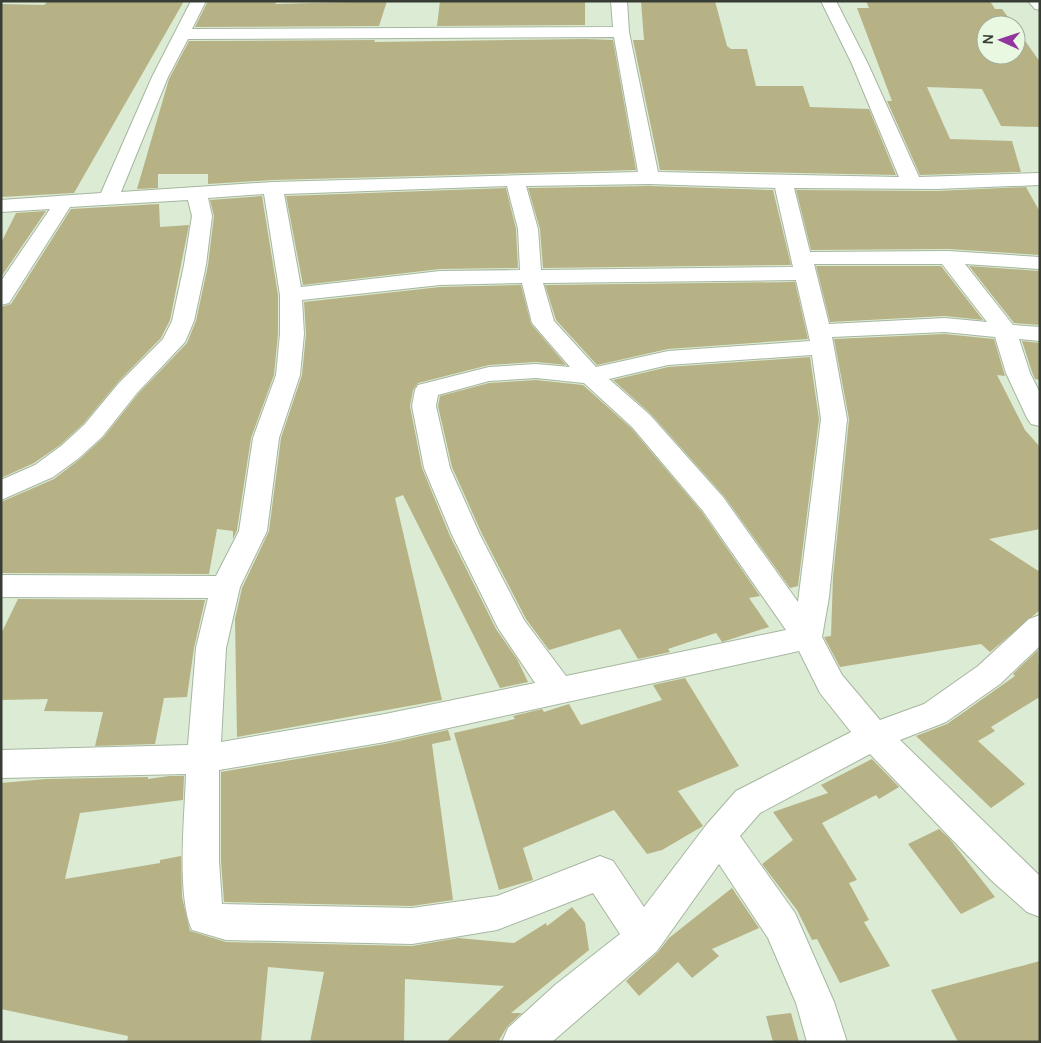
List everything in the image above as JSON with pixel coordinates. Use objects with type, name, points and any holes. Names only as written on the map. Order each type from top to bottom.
[{"type":"street","points":[[109,197],[160,77],[198,1]]},
{"type":"street","points":[[619,1],[621,32],[649,178]]},
{"type":"street","points":[[828,1],[860,64],[911,182]]},
{"type":"street","points":[[1035,1],[1040,6]]},
{"type":"street","points":[[182,34],[621,32]]},
{"type":"street","points":[[1,206],[109,197],[197,194],[273,188],[515,180],[649,178],[783,182],[911,182],[1040,179]]},
{"type":"street","points":[[515,180],[528,230],[531,278],[543,323],[591,376],[641,421],[713,504],[807,637],[831,684],[874,736],[1005,869],[1040,900]]},
{"type":"street","points":[[783,182],[821,339],[834,419],[814,597],[807,637]]},
{"type":"street","points":[[273,188],[291,295],[292,334],[288,375],[266,438],[253,531],[225,587],[211,648],[203,759],[201,861],[205,918],[226,922],[412,926],[497,913],[600,873],[644,938]]},
{"type":"street","points":[[8,483],[44,471],[76,446],[94,430],[152,362],[173,342],[184,321],[192,284],[202,216],[197,194]]},
{"type":"street","points":[[1,298],[64,202]]},
{"type":"street","points":[[291,295],[440,278],[531,278],[666,274],[948,257],[1040,263]]},
{"type":"street","points":[[948,257],[1004,330],[1018,372],[1040,418]]},
{"type":"street","points":[[559,691],[513,628],[466,535],[437,468],[424,406],[426,390],[489,374],[536,371],[591,376],[668,358],[945,325],[1040,334]]},
{"type":"street","points":[[1,586],[55,584],[142,588],[225,587]]},
{"type":"street","points":[[522,1042],[569,999],[644,938],[720,835],[748,802],[874,736],[935,713],[955,701],[989,675],[1040,627]]},
{"type":"street","points":[[1,764],[203,759],[385,728],[807,637]]},
{"type":"street","points":[[720,835],[782,926],[815,1002],[827,1042]]},
{"type":"building","points":[[48,1],[184,1],[74,193],[1,197],[1,4],[44,5]]},
{"type":"building","points":[[208,1],[277,1],[275,4],[387,1],[379,26],[195,27]]},
{"type":"building","points":[[440,1],[585,1],[585,25],[437,26]]},
{"type":"building","points":[[641,1],[715,1],[727,46],[731,49],[747,49],[756,86],[803,86],[810,107],[869,109],[896,175],[660,170],[633,40],[644,40]]},
{"type":"building","points":[[866,1],[990,1],[995,9],[1002,9],[1006,15],[976,15],[976,65],[1026,65],[1026,42],[1040,62],[1040,127],[1001,126],[982,89],[927,87],[950,139],[1012,141],[1021,172],[920,175],[887,101],[892,101],[857,8],[869,8]]},
{"type":"building","points":[[375,40],[374,42],[613,40],[636,170],[273,180],[208,184],[208,174],[158,174],[158,188],[137,189],[169,79],[189,41]]},
{"type":"building","points":[[649,186],[773,190],[791,265],[543,268],[540,229],[528,188]]},
{"type":"building","points":[[1026,187],[1040,212],[1040,255],[948,249],[811,250],[796,190],[936,191]]},
{"type":"building","points":[[506,188],[516,229],[518,268],[440,269],[303,285],[286,196]]},
{"type":"building","points":[[262,196],[278,295],[278,334],[274,375],[251,438],[237,530],[233,539],[233,531],[217,529],[209,574],[1,573],[1,502],[54,479],[80,459],[103,438],[138,394],[187,343],[196,321],[208,265],[214,216],[210,200]]},
{"type":"building","points":[[159,204],[160,227],[189,225],[170,320],[161,338],[118,382],[83,424],[60,445],[34,463],[1,478],[1,307],[11,304],[71,209]]},
{"type":"building","points":[[46,211],[1,277],[1,243],[16,213]]},
{"type":"building","points":[[816,266],[941,266],[983,320],[945,316],[830,322]]},
{"type":"building","points":[[969,266],[1040,271],[1040,325],[1014,323]]},
{"type":"building","points":[[795,282],[808,339],[668,349],[597,365],[556,320],[545,285]]},
{"type":"building","points":[[521,285],[531,324],[566,365],[536,362],[489,365],[418,383],[413,390],[410,406],[422,468],[450,536],[496,629],[517,659],[528,682],[500,688],[403,495],[395,498],[442,700],[237,737],[235,619],[242,588],[269,531],[281,438],[302,375],[306,334],[304,302],[440,287]]},
{"type":"building","points":[[945,334],[994,339],[1005,376],[997,375],[1025,430],[1040,447],[1040,529],[989,539],[1040,572],[1040,610],[990,652],[981,644],[840,667],[824,637],[831,636],[833,577],[849,419],[834,339]]},
{"type":"building","points":[[1022,341],[1040,343],[1040,380],[1035,379]]},
{"type":"building","points":[[810,357],[819,419],[798,586],[790,588],[724,496],[651,414],[613,380],[668,367]]},
{"type":"building","points":[[536,380],[583,385],[631,428],[702,512],[760,596],[749,598],[769,627],[722,642],[716,633],[668,649],[670,652],[638,659],[620,629],[549,650],[526,619],[482,534],[452,467],[438,406],[440,396],[489,383]]},
{"type":"building","points":[[18,599],[205,600],[194,648],[187,697],[164,698],[155,744],[95,746],[103,712],[44,711],[48,699],[1,700],[1,634]]},
{"type":"building","points":[[1038,650],[1040,700],[1038,698],[991,727],[995,731],[978,741],[1025,784],[991,808],[916,736],[947,724],[1015,676],[1013,674]]},
{"type":"building","points":[[685,678],[739,766],[678,791],[703,826],[662,850],[647,854],[614,810],[523,848],[533,880],[499,890],[454,733],[515,719],[513,716],[542,709],[544,712],[569,704],[581,725],[662,700],[653,685]]},
{"type":"building","points":[[448,730],[451,740],[432,744],[453,900],[412,906],[224,902],[221,861],[221,772],[385,744]]},
{"type":"building","points":[[872,759],[899,787],[879,799],[876,795],[822,823],[857,880],[849,883],[869,920],[864,922],[890,966],[840,983],[817,939],[812,940],[797,910],[762,864],[793,840],[773,812],[828,793],[821,785]]},
{"type":"building","points":[[184,776],[183,800],[80,813],[65,879],[160,863],[160,860],[181,856],[182,897],[190,931],[226,942],[412,946],[458,938],[514,943],[546,923],[547,926],[572,907],[585,923],[589,950],[511,1013],[522,1013],[507,1027],[498,1042],[446,1042],[504,986],[405,979],[404,1042],[310,1042],[324,972],[268,967],[261,1042],[127,1042],[128,1036],[1,1009],[1,783],[46,779],[148,777],[148,779]]},
{"type":"building","points":[[939,829],[949,838],[995,897],[961,914],[908,844]]},
{"type":"building","points":[[732,888],[759,928],[712,949],[719,956],[692,978],[678,962],[639,996],[626,981],[658,952],[669,938]]},
{"type":"building","points":[[1040,961],[1040,1042],[958,1042],[931,990]]},
{"type":"building","points":[[791,1013],[799,1042],[773,1042],[766,1016]]}]
